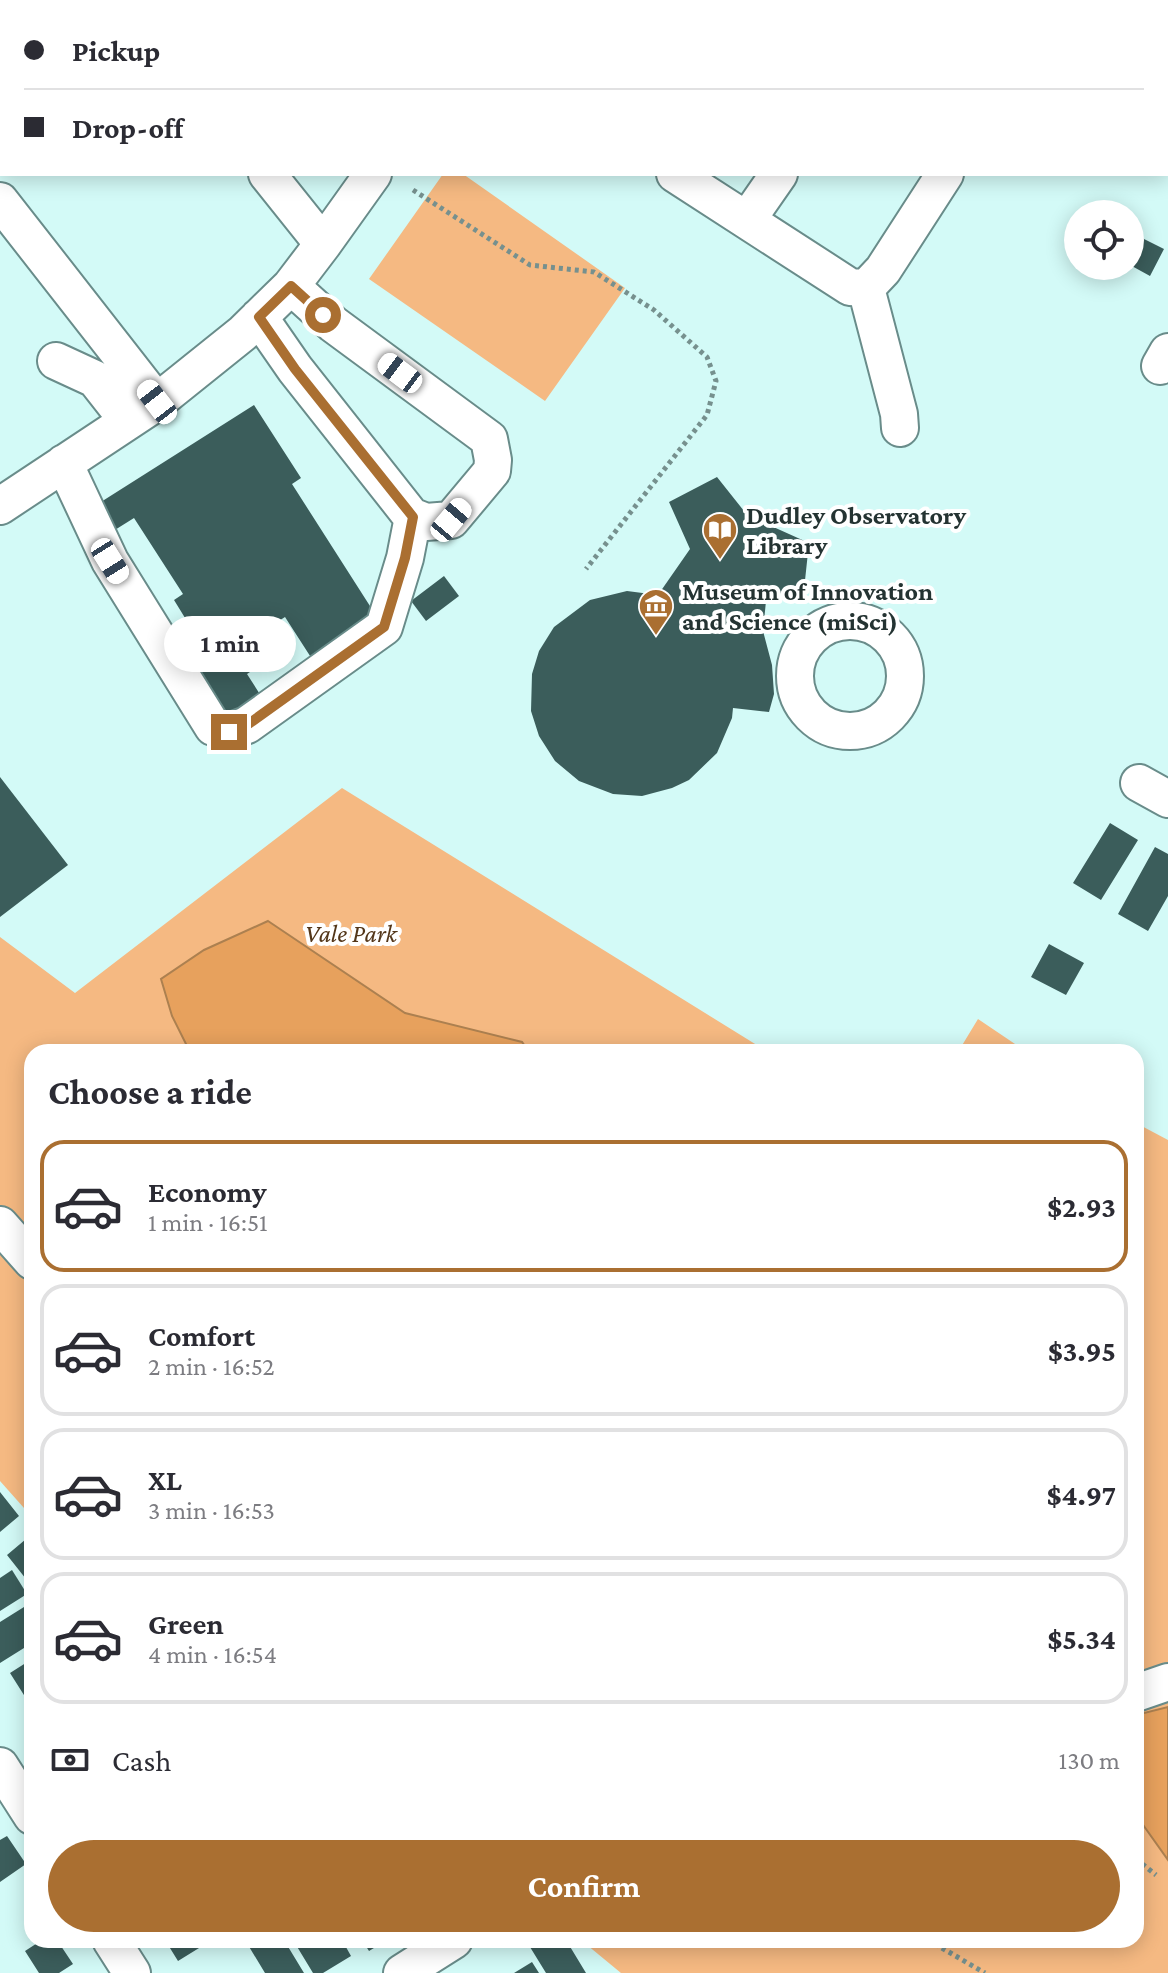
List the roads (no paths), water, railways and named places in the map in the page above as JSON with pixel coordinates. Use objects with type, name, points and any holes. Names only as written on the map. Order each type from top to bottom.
[{"type":"street","points":[[269,176],[323,244]]},
{"type":"street","points":[[0,506],[142,412],[243,333],[291,286],[372,176]]},
{"type":"street","points":[[678,176],[850,287],[866,288]]},
{"type":"street","points":[[747,220],[778,176]]},
{"type":"street","points":[[866,288],[883,270],[944,176]]},
{"type":"street","points":[[0,201],[142,412]]},
{"type":"street","points":[[259,317],[295,369],[413,517],[426,522],[451,520],[492,471],[489,439],[333,324],[291,286]]},
{"type":"street","points":[[866,288],[900,428]]},
{"type":"street","points":[[56,361],[95,379],[142,412]]},
{"type":"street","points":[[64,463],[110,561],[213,727],[229,732],[247,725],[384,627],[405,558],[413,517]]},
{"type":"street","points":[[0,1225],[24,1252]]},
{"type":"street","points":[[1144,1690],[1168,1682]]},
{"type":"street","points":[[0,1766],[24,1804]]},
{"type":"street","points":[[116,1948],[132,1973]]},
{"type":"street","points":[[402,1973],[441,1948]]},
{"type":"place","name":"Dudley Observatory Library","points":[[720,561]]},
{"type":"place","name":"Museum of Innovation and Science (miSci)","points":[[656,637]]},
{"type":"park label","name":"Vale Park","points":[[351,933]]}]
